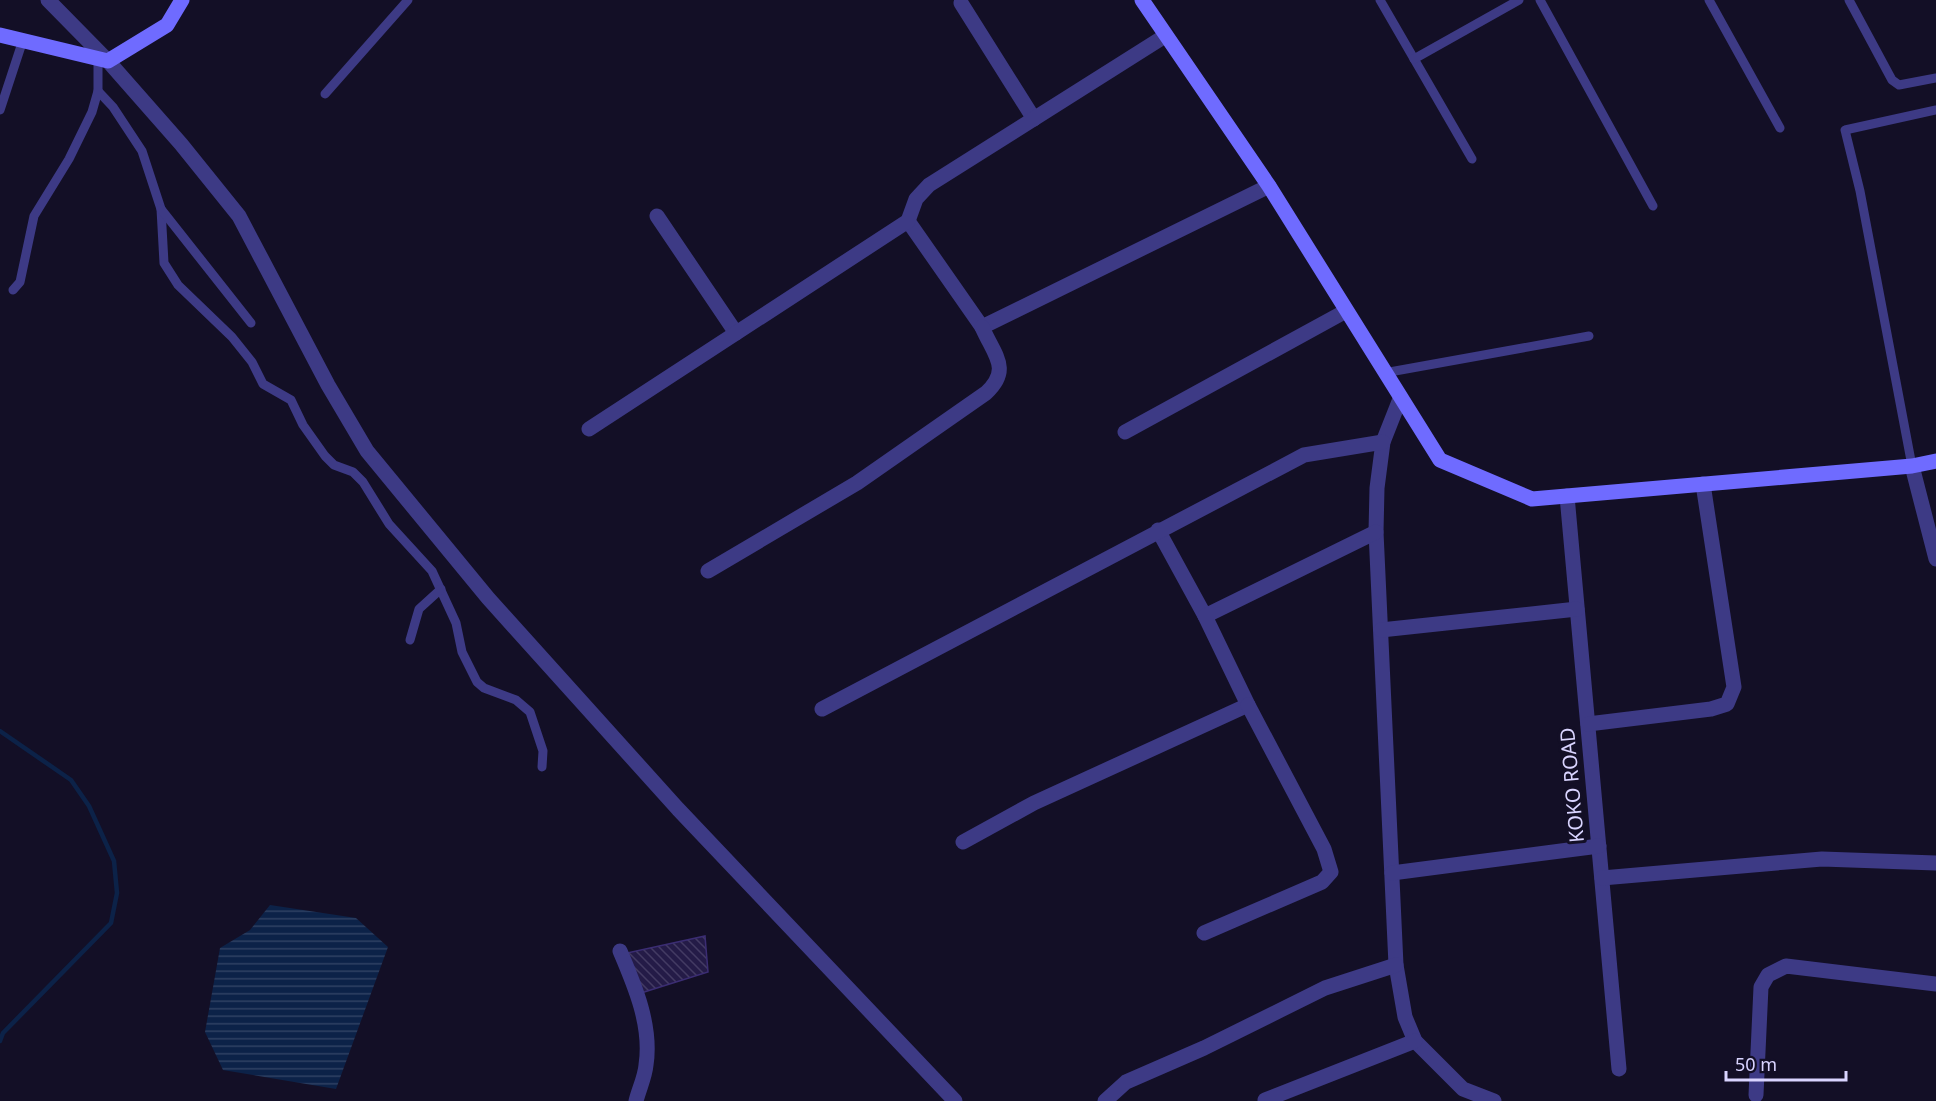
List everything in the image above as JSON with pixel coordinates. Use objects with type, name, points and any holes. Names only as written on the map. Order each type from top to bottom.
[{"type":"main road","points":[[0,35],[103,60],[167,25],[182,0]]},
{"type":"main road","points":[[1142,0],[1269,186],[1440,460],[1532,499],[1912,466],[1936,461]]},
{"type":"street","points":[[48,0],[239,216],[328,385],[374,460],[488,598],[678,809],[955,1101]]},
{"type":"street","points":[[961,3],[1034,119]]},
{"type":"street","points":[[589,429],[908,221],[916,199],[929,185],[1165,36]]},
{"type":"street","points":[[982,327],[1269,186]]},
{"type":"street","points":[[657,216],[736,333]]},
{"type":"street","points":[[708,571],[857,483],[986,393],[999,381],[1001,369],[982,327],[908,221]]},
{"type":"street","points":[[1125,432],[1346,311]]},
{"type":"street","points":[[1400,399],[1383,442],[1377,488],[1376,532],[1396,965],[1405,1017],[1415,1041],[1465,1095],[1494,1101]]},
{"type":"street","points":[[822,709],[1304,454],[1383,442]]},
{"type":"street","points":[[1912,466],[1936,559]]},
{"type":"street","points":[[1588,724],[1711,709],[1727,704],[1734,687],[1703,484]]},
{"type":"street","name":"KOKO ROAD","points":[[1568,496],[1619,1069]]},
{"type":"street","points":[[1158,530],[1205,616],[1248,705],[1324,849],[1331,872],[1322,882],[1204,933]]},
{"type":"street","points":[[1205,616],[1376,532]]},
{"type":"street","points":[[1381,630],[1578,609]]},
{"type":"street","points":[[963,842],[1034,803],[1248,705]]},
{"type":"street","points":[[1392,873],[1599,846]]},
{"type":"street","points":[[1602,878],[1822,859],[1936,863]]},
{"type":"street","points":[[620,951],[638,994],[645,1027],[646,1064],[636,1101]]},
{"type":"street","points":[[1105,1101],[1126,1082],[1204,1048],[1325,988],[1396,965]]},
{"type":"street","points":[[1756,1095],[1761,987],[1768,975],[1786,966],[1936,984]]},
{"type":"street","points":[[1265,1100],[1415,1041]]},
{"type":"lane","points":[[325,94],[408,0]]},
{"type":"lane","points":[[1380,0],[1472,159]]},
{"type":"lane","points":[[1414,59],[1519,0]]},
{"type":"lane","points":[[1540,0],[1653,206]]},
{"type":"lane","points":[[1709,0],[1780,128]]},
{"type":"lane","points":[[1849,0],[1892,80],[1899,85],[1936,78]]},
{"type":"lane","points":[[0,110],[23,40]]},
{"type":"lane","points":[[13,290],[20,282],[34,216],[69,159],[92,112],[103,60]]},
{"type":"lane","points":[[98,91],[113,107],[142,151],[161,209],[164,263],[178,285],[232,337],[252,362],[263,384],[291,400],[303,425],[325,456],[334,465],[353,472],[363,482],[389,524],[432,571],[456,623],[462,652],[477,682],[484,688],[516,700],[530,712],[543,751],[542,767]]},
{"type":"lane","points":[[1912,466],[1860,191],[1845,130],[1936,110]]},
{"type":"lane","points":[[161,209],[251,323]]},
{"type":"lane","points":[[1384,373],[1589,336]]},
{"type":"lane","points":[[410,640],[419,609],[441,589]]},
{"type":"water","points":[[270,905],[356,918],[388,947],[336,1089],[223,1070],[205,1032],[220,948],[250,930]]},
{"type":"building","points":[[705,936],[708,972],[641,993],[627,953]]},
{"type":"waterway","points":[[0,731],[71,780],[89,806],[114,861],[117,893],[111,923],[3,1033],[0,1041]]}]
